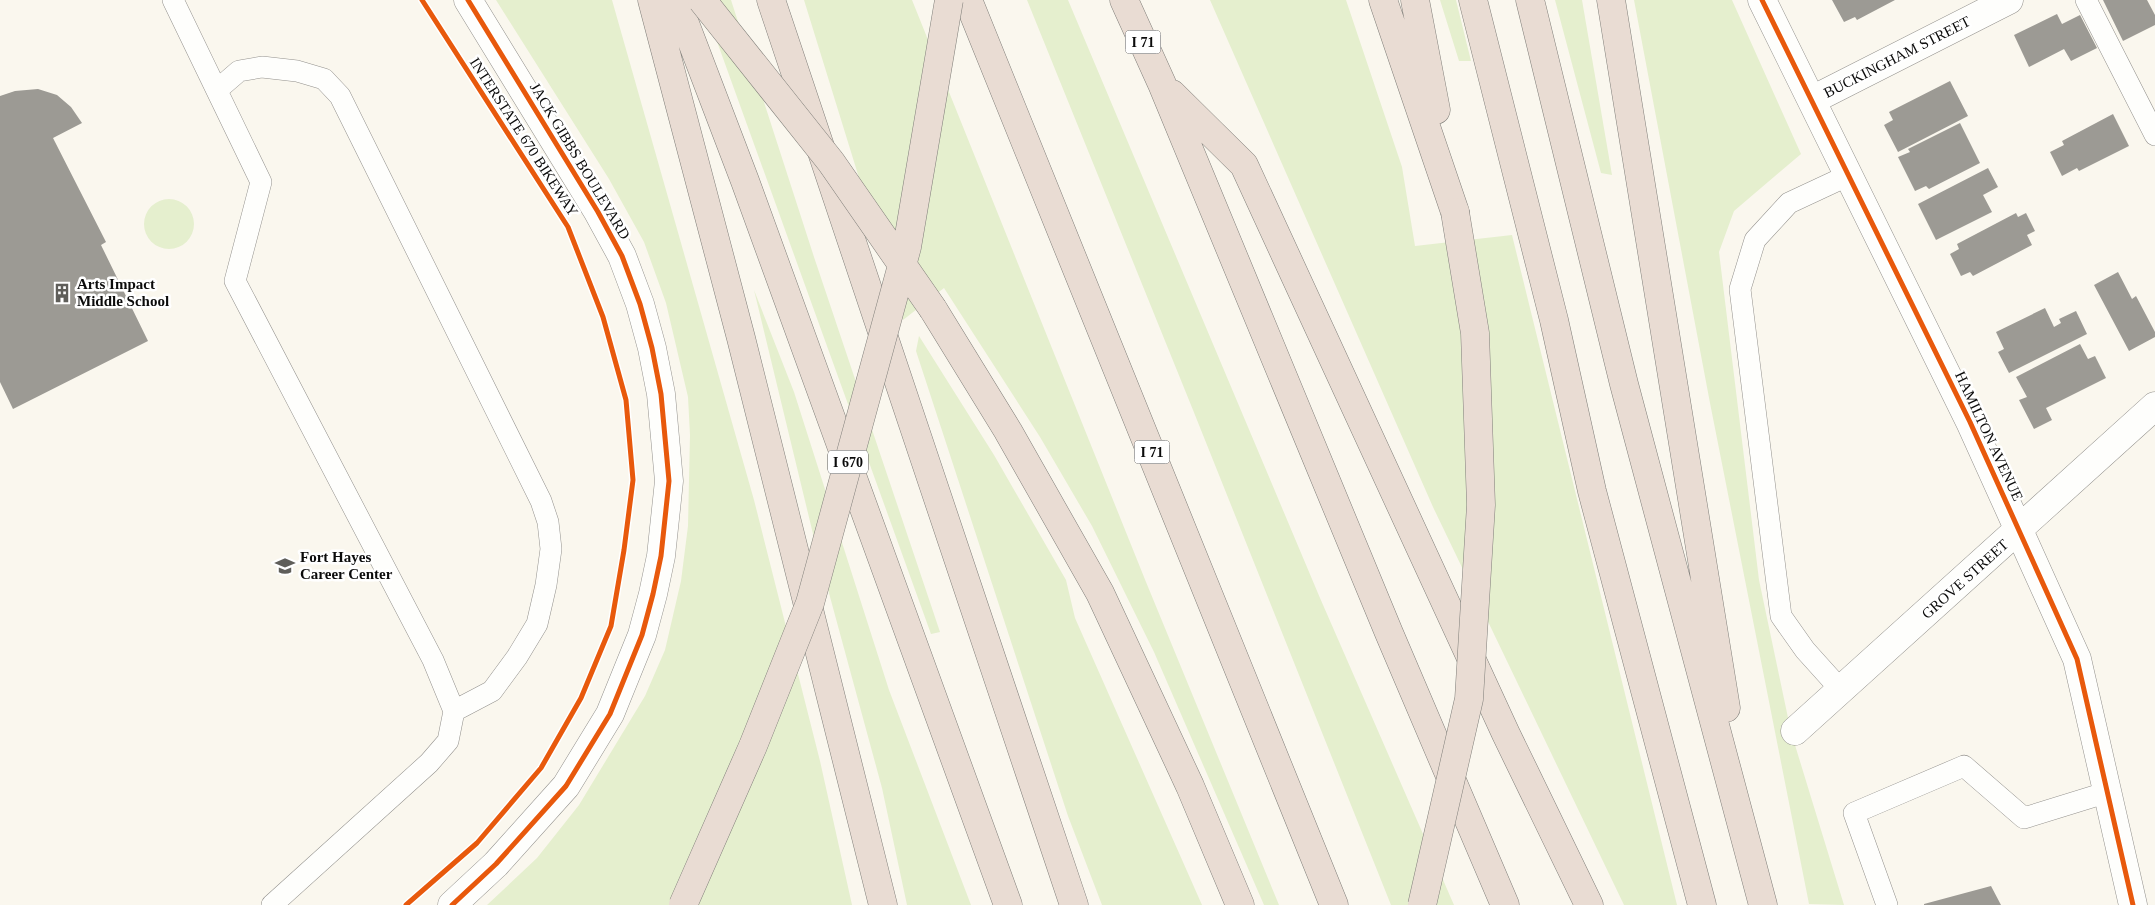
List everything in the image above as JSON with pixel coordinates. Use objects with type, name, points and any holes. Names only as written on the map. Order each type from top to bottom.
[{"type":"highway","points":[[652,0],[741,338],[882,905]]},
{"type":"highway","points":[[676,0],[746,182],[1008,905]]},
{"type":"highway","points":[[702,0],[831,162],[933,309],[1008,431],[1100,593],[1190,786],[1240,905]]},
{"type":"highway","points":[[771,0],[1074,905]]},
{"type":"highway","name":"I 670","points":[[683,905],[753,746],[810,604],[907,247],[949,0]]},
{"type":"highway","name":"I 71","points":[[968,0],[1334,905]]},
{"type":"highway","name":"I 71","points":[[1124,0],[1162,84],[1381,614],[1505,905]]},
{"type":"highway","points":[[1382,0],[1455,212]]},
{"type":"highway","points":[[1415,0],[1455,212],[1475,333],[1481,505],[1470,699],[1422,905]]},
{"type":"highway","points":[[1472,0],[1554,320],[1592,491],[1702,905]]},
{"type":"highway","points":[[1530,0],[1624,384],[1763,905]]},
{"type":"highway","points":[[1611,0],[1749,858]]},
{"type":"highway","points":[[1162,84],[1244,166],[1506,734],[1590,905]]},
{"type":"street","name":"JACK GIBBS BOULEVARD","points":[[452,905],[496,864],[566,786],[610,714],[642,635],[653,594],[661,556],[669,481],[661,394],[654,358],[640,304],[622,256],[598,212],[468,0]]},
{"type":"street","name":"HAMILTON AVENUE","points":[[1762,0],[1970,422],[2077,659],[2133,905]]},
{"type":"street","name":"BUCKINGHAM STREET","points":[[1812,100],[2009,0]]},
{"type":"street","name":"GROVE STREET","points":[[1795,731],[2019,531],[2155,406]]},
{"type":"lane","points":[[173,0],[261,182],[235,281],[433,660],[454,711],[448,741],[429,763],[272,905]]},
{"type":"lane","points":[[2086,0],[2155,135]]},
{"type":"lane","points":[[217,90],[239,71],[262,67],[297,71],[324,79],[340,96],[541,501],[548,522],[551,549],[546,585],[537,624],[517,657],[492,692],[454,711]]},
{"type":"lane","points":[[1841,690],[1805,650],[1781,616],[1740,289],[1755,240],[1789,203],[1849,175]]},
{"type":"lane","points":[[1887,905],[1854,813],[1964,766],[2024,818],[2108,792]]},
{"type":"green space","points":[[496,0],[612,0],[754,500],[820,761],[852,905],[487,905],[537,858],[579,805],[645,696],[665,650],[681,581],[688,526],[690,435],[688,397],[666,303],[644,242],[609,179]]},
{"type":"green space","points":[[702,0],[731,0],[814,257],[940,632],[931,634]]},
{"type":"green space","points":[[804,0],[912,0],[1146,582],[1279,905],[1264,905],[1154,652],[1092,526],[1040,437],[944,288],[903,320]]},
{"type":"green space","points":[[1027,0],[1068,0],[1320,598],[1454,905],[1391,905]]},
{"type":"green space","points":[[1210,0],[1346,0],[1402,167],[1415,246],[1512,235],[1677,905],[1624,905],[1433,507]]},
{"type":"green space","points":[[1440,0],[1456,0],[1471,61],[1459,61]]},
{"type":"green space","points":[[1555,0],[1582,0],[1612,175],[1601,173]]},
{"type":"green space","points":[[1634,0],[1732,0],[1801,154],[1734,211],[1719,252],[1759,580],[1791,732],[1844,905],[1809,904],[1710,403]]},
{"type":"green space","points":[[164,199],[174,199],[187,206],[194,219],[194,229],[187,242],[174,249],[164,249],[155,245],[148,238],[144,229],[144,219],[148,210],[155,203]]},
{"type":"green space","points":[[754,290],[794,392],[889,690],[971,905],[907,905],[882,788],[814,538]]},
{"type":"green space","points":[[919,336],[994,455],[1066,580],[1075,618],[1202,905],[1102,905],[1068,816],[916,351]]},
{"type":"building","points":[[1832,0],[1895,0],[1857,20],[1855,17],[1844,22]]},
{"type":"building","points":[[2103,0],[2147,0],[2155,15],[2155,25],[2123,41]]},
{"type":"building","points":[[2057,14],[2062,24],[2080,15],[2097,48],[2071,61],[2064,49],[2029,67],[2014,35]]},
{"type":"building","points":[[1950,81],[1968,116],[1898,152],[1884,125],[1893,120],[1889,112]]},
{"type":"building","name":"Arts Impact Middle School","points":[[38,89],[57,95],[71,107],[82,123],[53,138],[106,242],[101,245],[148,341],[13,409],[0,382],[0,96],[15,91]]},
{"type":"building","points":[[2113,114],[2129,146],[2079,171],[2077,168],[2062,176],[2050,152],[2064,145],[2062,141]]},
{"type":"building","points":[[1960,123],[1980,163],[1929,189],[1926,186],[1915,191],[1898,157],[1910,152],[1908,149]]},
{"type":"building","points":[[1988,168],[1998,187],[1983,195],[1992,212],[1936,240],[1918,204]]},
{"type":"building","points":[[2016,213],[2018,217],[2026,213],[2035,231],[2027,235],[2032,245],[1973,276],[1970,272],[1961,276],[1950,254],[1959,249],[1957,244]]},
{"type":"building","points":[[2118,272],[2132,299],[2136,296],[2155,332],[2155,337],[2129,351],[2094,285]]},
{"type":"building","points":[[2045,308],[2054,327],[2061,323],[2059,319],[2076,311],[2087,334],[2009,373],[1998,352],[2004,349],[1996,332]]},
{"type":"building","points":[[2080,344],[2088,359],[2095,356],[2106,378],[2046,408],[2052,420],[2034,429],[2019,400],[2027,397],[2016,377]]},
{"type":"building","points":[[1991,886],[2001,905],[1924,905],[1924,904]]},
{"type":"cycle path","name":"INTERSTATE 670 BIKEWAY","points":[[406,905],[477,843],[541,768],[581,698],[611,626],[624,550],[633,480],[626,400],[603,317],[568,227],[422,0]]},
{"type":"cycle path","points":[[452,905],[496,864],[566,786],[610,714],[642,635],[653,594],[661,556],[669,481],[661,394],[652,348],[640,304],[622,256],[598,212],[468,0]]},
{"type":"cycle path","points":[[1762,0],[1970,422],[2077,659],[2133,905]]},
{"type":"place","name":"Arts Impact Middle School","points":[[62,293]]},
{"type":"place","name":"Fort Hayes Career Center","points":[[285,566]]}]
